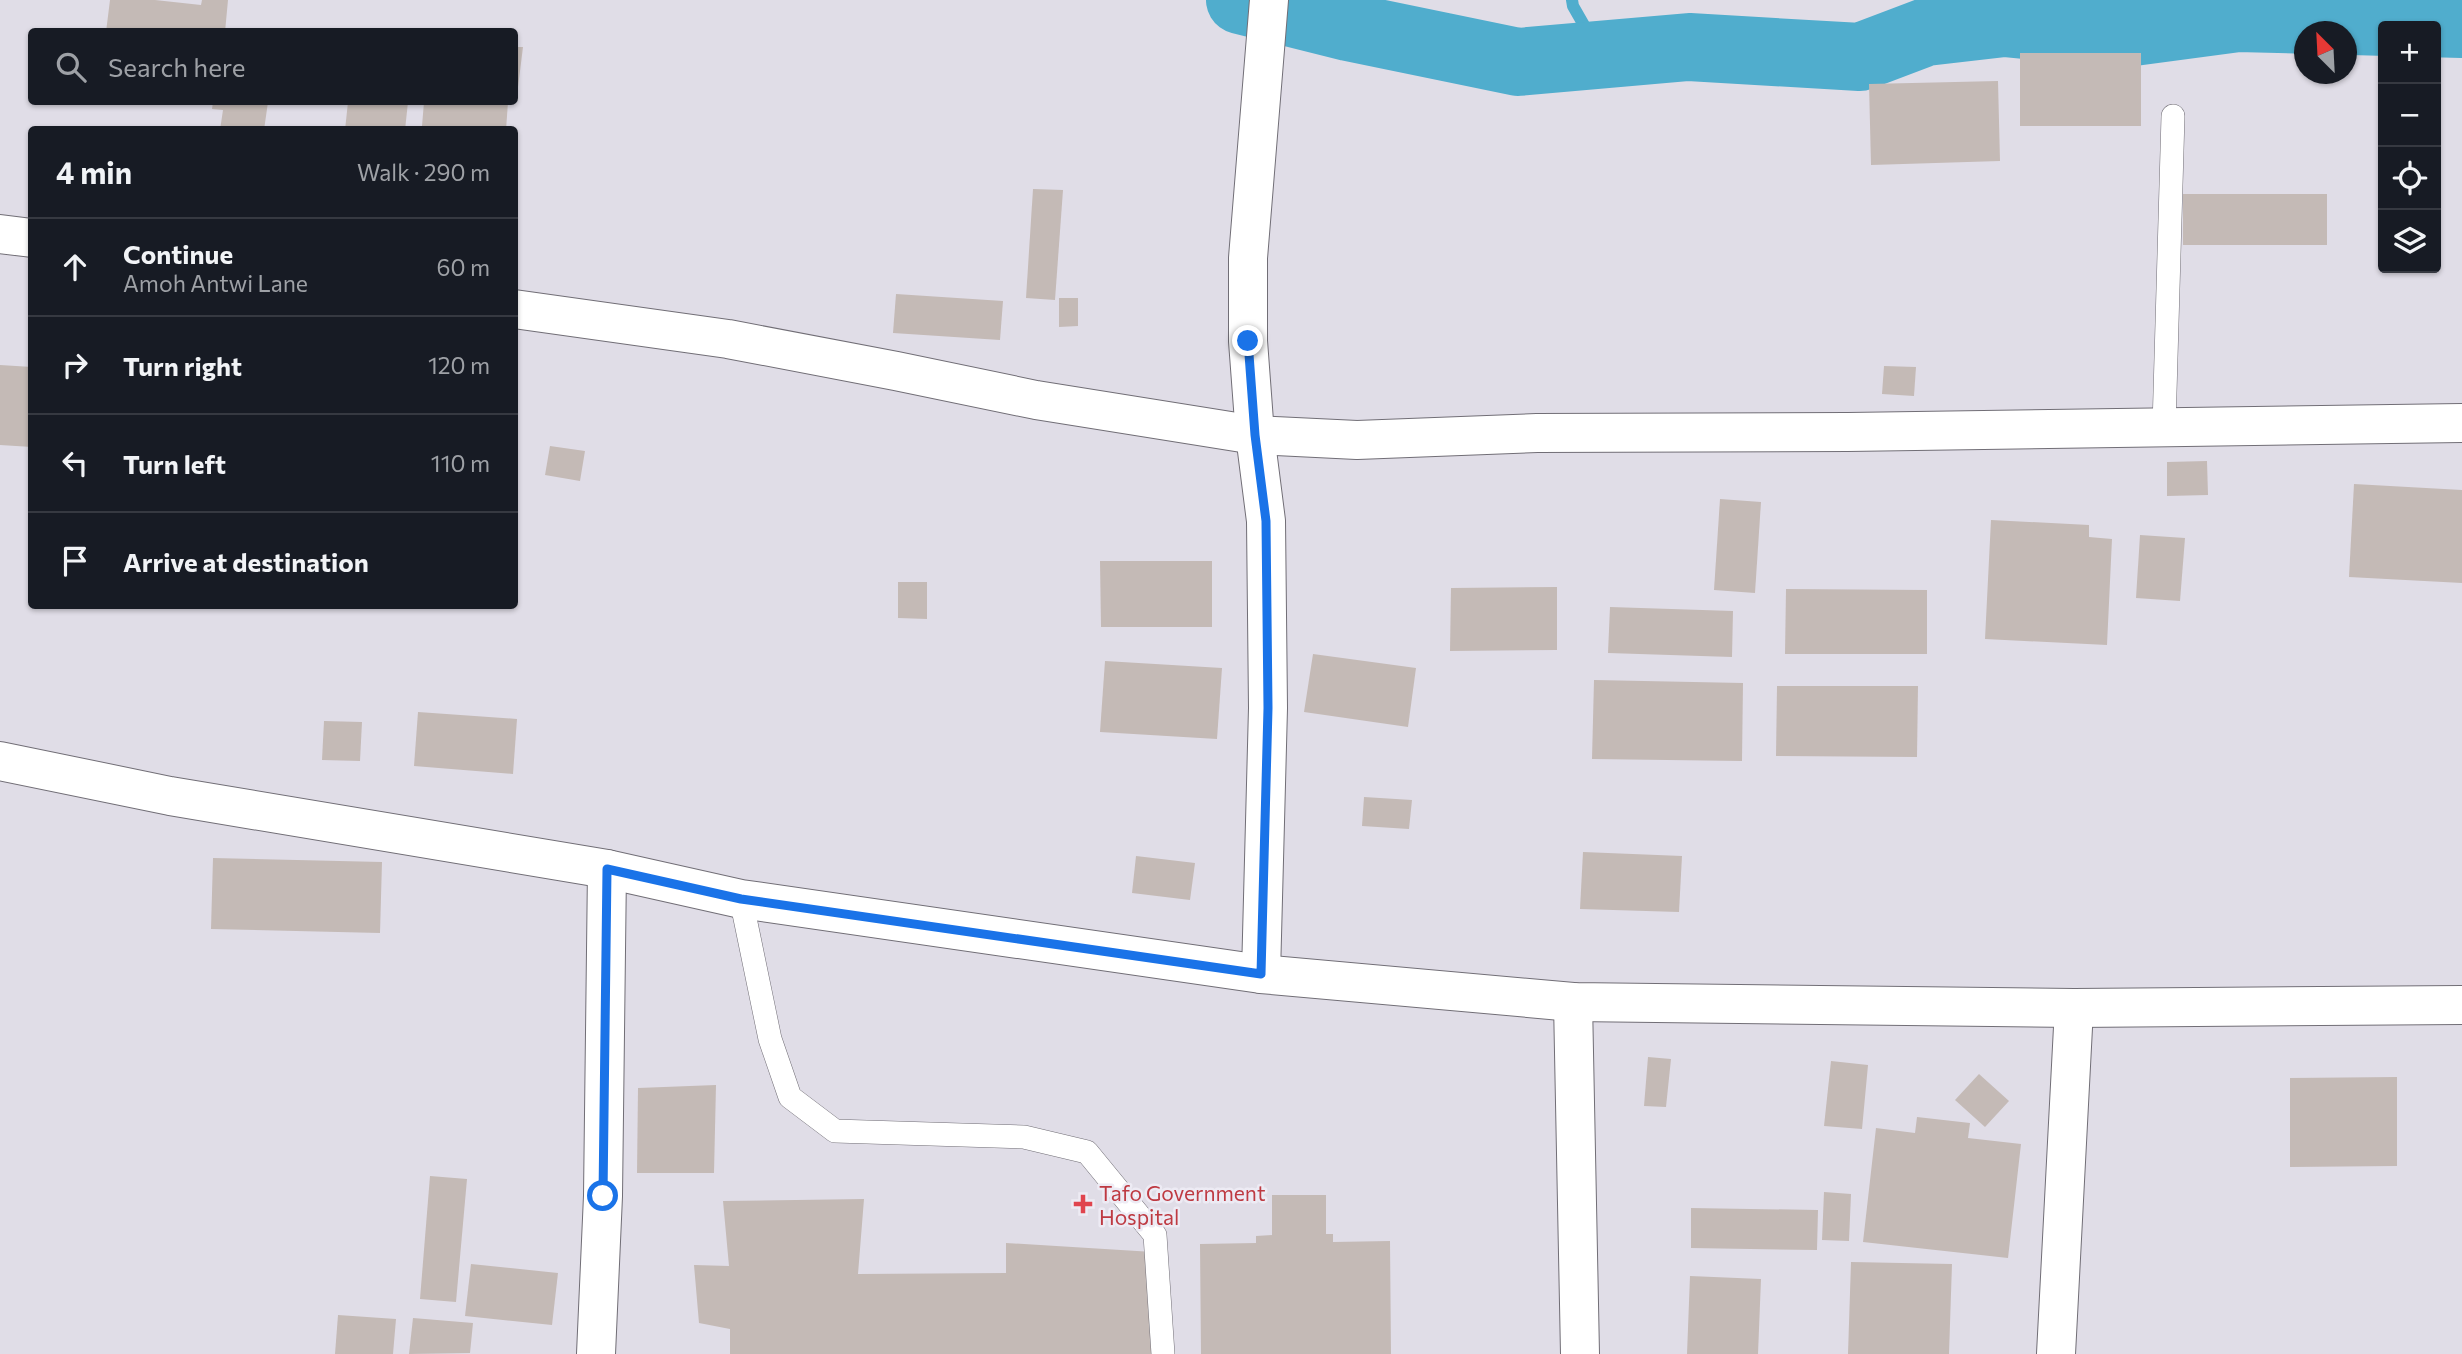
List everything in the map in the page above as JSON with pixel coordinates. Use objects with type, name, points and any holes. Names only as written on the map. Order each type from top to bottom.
[{"type":"street","points":[[1261,974],[1268,655],[1266,521],[1255,435],[1248,341],[1248,258],[1269,0]]},
{"type":"street","points":[[0,234],[28,238]]},
{"type":"street","points":[[518,310],[728,340],[1036,400],[1255,435],[1357,440],[1537,433],[1847,432],[2462,423]]},
{"type":"street","points":[[0,761],[170,796],[607,869],[741,899],[1261,974],[1573,1002],[2074,1009],[2462,1005]]},
{"type":"street","points":[[596,1354],[603,1196],[607,869]]},
{"type":"street","points":[[1573,1002],[1580,1354]]},
{"type":"street","points":[[2056,1354],[2074,1009]]},
{"type":"lane","points":[[2164,428],[2173,116]]},
{"type":"lane","points":[[741,899],[770,1039],[790,1097],[835,1131],[1024,1137],[1087,1152],[1156,1235],[1163,1354]]},
{"type":"building","points":[[110,0],[155,0],[201,5],[202,0],[228,0],[225,28],[106,28]]},
{"type":"building","points":[[518,47],[523,47],[518,87]]},
{"type":"building","points":[[2020,53],[2141,53],[2141,126],[2020,126]]},
{"type":"building","points":[[1998,81],[2000,161],[1871,165],[1869,84]]},
{"type":"building","points":[[213,105],[268,105],[265,126],[221,126],[223,110],[212,109]]},
{"type":"building","points":[[348,105],[408,105],[405,126],[345,126]]},
{"type":"building","points":[[424,105],[508,105],[506,126],[422,126]]},
{"type":"building","points":[[1033,189],[1063,190],[1055,300],[1026,298]]},
{"type":"building","points":[[2183,194],[2327,194],[2327,245],[2183,245]]},
{"type":"building","points":[[896,294],[1003,301],[1000,340],[893,333]]},
{"type":"building","points":[[1059,298],[1078,298],[1078,326],[1059,327]]},
{"type":"building","points":[[0,365],[28,367],[28,447],[0,445]]},
{"type":"building","points":[[1884,366],[1916,367],[1914,396],[1882,394]]},
{"type":"building","points":[[550,446],[585,451],[580,481],[545,475]]},
{"type":"building","points":[[2207,461],[2208,495],[2167,496],[2167,462]]},
{"type":"building","points":[[2354,484],[2462,490],[2462,583],[2349,577]]},
{"type":"building","points":[[1720,499],[1761,502],[1755,593],[1714,590]]},
{"type":"building","points":[[1991,520],[2089,525],[2089,537],[2112,539],[2107,645],[1985,639]]},
{"type":"building","points":[[2140,535],[2185,538],[2180,601],[2136,598]]},
{"type":"building","points":[[1100,561],[1212,561],[1212,627],[1101,627]]},
{"type":"building","points":[[898,582],[927,582],[927,619],[898,618]]},
{"type":"building","points":[[1557,587],[1557,650],[1450,651],[1451,588]]},
{"type":"building","points":[[1786,589],[1927,590],[1927,654],[1785,654]]},
{"type":"building","points":[[1610,607],[1733,611],[1732,657],[1608,653]]},
{"type":"building","points":[[1313,654],[1416,668],[1408,727],[1304,712]]},
{"type":"building","points":[[1105,661],[1222,668],[1217,739],[1100,732]]},
{"type":"building","points":[[1594,680],[1743,683],[1742,761],[1592,759]]},
{"type":"building","points":[[1777,686],[1918,686],[1917,757],[1776,756]]},
{"type":"building","points":[[418,712],[517,719],[513,774],[414,766]]},
{"type":"building","points":[[324,721],[362,722],[360,761],[322,760]]},
{"type":"building","points":[[1364,797],[1412,800],[1409,829],[1362,826]]},
{"type":"building","points":[[1583,852],[1682,856],[1679,912],[1580,909]]},
{"type":"building","points":[[1136,856],[1195,863],[1190,900],[1132,893]]},
{"type":"building","points":[[213,858],[382,862],[380,933],[211,929]]},
{"type":"building","points":[[1648,1057],[1671,1059],[1666,1107],[1644,1106]]},
{"type":"building","points":[[1831,1061],[1868,1065],[1862,1129],[1824,1126]]},
{"type":"building","points":[[1979,1074],[2009,1101],[1985,1127],[1955,1100]]},
{"type":"building","points":[[2397,1077],[2397,1166],[2290,1167],[2290,1078]]},
{"type":"building","points":[[716,1085],[714,1173],[637,1173],[638,1088]]},
{"type":"building","points":[[1917,1117],[1970,1123],[1968,1138],[2021,1144],[2008,1258],[1863,1242],[1876,1128],[1915,1133]]},
{"type":"building","points":[[430,1176],[467,1179],[456,1302],[420,1299]]},
{"type":"building","points":[[1824,1192],[1851,1194],[1849,1241],[1822,1240]]},
{"type":"building","points":[[1272,1195],[1326,1195],[1326,1234],[1333,1234],[1333,1242],[1390,1241],[1391,1354],[1201,1354],[1200,1244],[1256,1243],[1256,1236],[1272,1235]]},
{"type":"building","name":"Tafo Government Hospital","points":[[864,1199],[858,1274],[1006,1273],[1006,1243],[1153,1252],[1156,1354],[730,1354],[730,1329],[699,1323],[694,1265],[729,1266],[723,1201]]},
{"type":"building","points":[[1691,1208],[1818,1210],[1817,1250],[1691,1248]]},
{"type":"building","points":[[1851,1262],[1952,1264],[1949,1354],[1848,1354]]},
{"type":"building","points":[[471,1264],[558,1273],[552,1325],[465,1316]]},
{"type":"building","points":[[1690,1276],[1761,1279],[1758,1354],[1687,1354]]},
{"type":"building","points":[[338,1315],[396,1319],[393,1354],[335,1354]]},
{"type":"building","points":[[413,1318],[473,1323],[470,1353],[409,1354]]},
{"type":"waterway","points":[[1240,0],[1348,27],[1518,62],[1689,47],[1860,57],[1926,32],[2004,23],[2118,34],[2238,18],[2462,24]]},
{"type":"waterway","points":[[1572,0],[1601,55]]},
{"type":"place","name":"Tafo Government Hospital","points":[[1083,1204]]},
{"type":"route","points":[[603,1196],[607,869],[741,899],[1261,974],[1268,708],[1266,521],[1255,435],[1248,341]]}]
